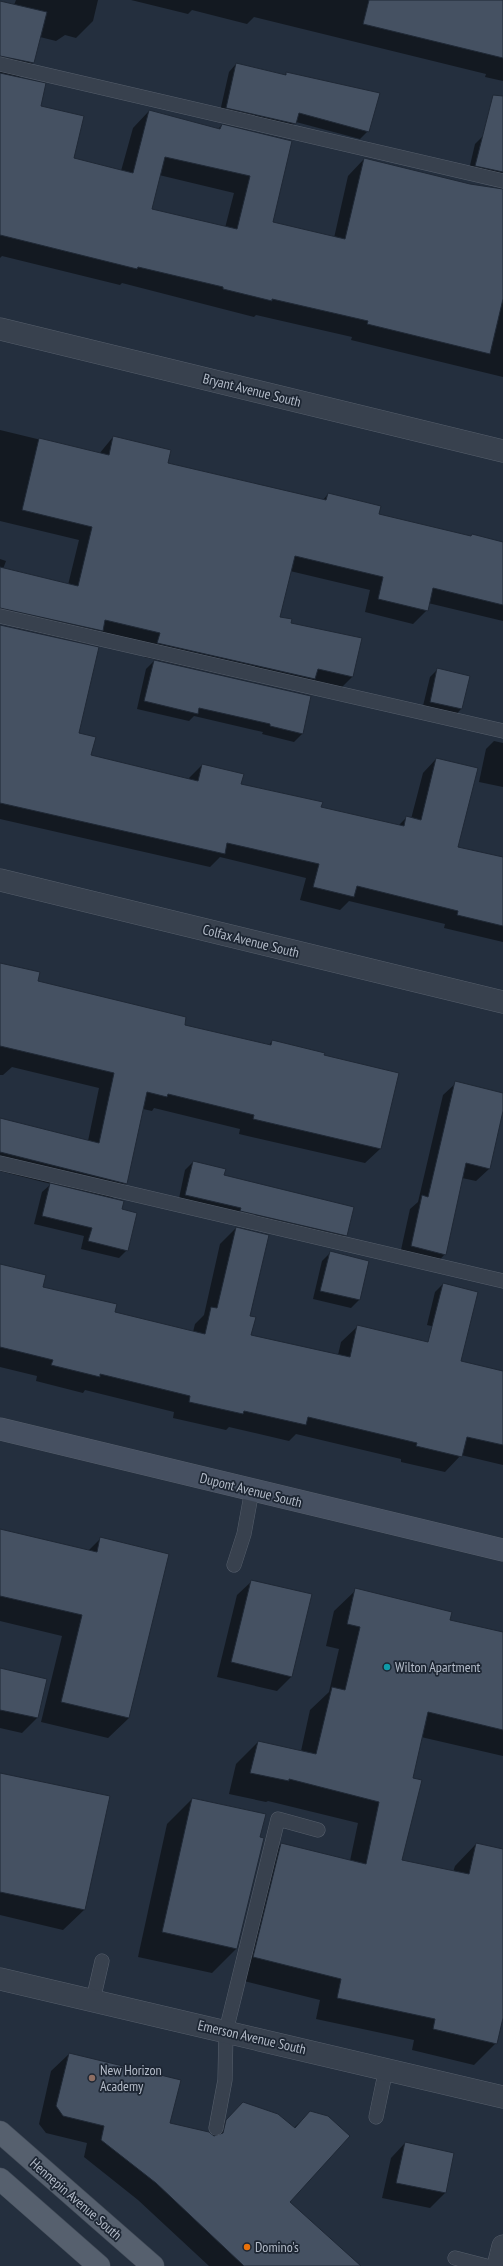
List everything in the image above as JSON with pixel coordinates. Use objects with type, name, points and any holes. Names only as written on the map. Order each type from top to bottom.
[{"type":"main road","name":"Hennepin Avenue South","points":[[0,2132],[153,2266]]},
{"type":"main road","points":[[0,2179],[99,2266]]},
{"type":"street","name":"Bryant Avenue South","points":[[0,330],[503,451]]},
{"type":"street","name":"Colfax Avenue South","points":[[0,880],[503,1002]]},
{"type":"street","name":"Dupont Avenue South","points":[[0,1429],[503,1550]]},
{"type":"street","name":"Emerson Avenue South","points":[[0,1978],[503,2097]]},
{"type":"street","points":[[498,2266],[503,2246]]},
{"type":"lane","points":[[0,64],[503,182]]},
{"type":"lane","points":[[0,616],[503,731]]},
{"type":"lane","points":[[0,1163],[503,1281]]},
{"type":"lane","points":[[234,1565],[244,1534],[252,1490]]},
{"type":"lane","points":[[216,2128],[225,2080],[226,2031],[278,1819],[318,1830]]},
{"type":"lane","points":[[93,2000],[102,1961]]},
{"type":"lane","points":[[376,2117],[386,2069]]},
{"type":"lane","points":[[455,2258],[486,2266]]},
{"type":"building","points":[[369,0],[503,0],[503,58],[363,24]]},
{"type":"building","points":[[0,1],[47,12],[34,63],[0,56]]},
{"type":"building","points":[[236,63],[286,75],[286,72],[380,93],[369,132],[299,113],[296,124],[226,108]]},
{"type":"building","points":[[0,73],[46,83],[41,106],[84,116],[74,158],[133,173],[149,110],[220,129],[222,124],[292,141],[273,222],[345,239],[364,158],[470,184],[503,189],[503,299],[490,354],[367,324],[368,321],[272,299],[272,301],[223,289],[223,287],[138,267],[137,269],[0,235]],"holes":[[[165,157],[250,176],[237,229],[152,209]]]},
{"type":"building","points":[[493,95],[503,96],[503,172],[475,166]]},
{"type":"building","points":[[113,436],[171,450],[168,463],[326,500],[328,493],[381,506],[379,514],[503,542],[503,605],[433,588],[428,611],[378,599],[383,577],[295,556],[280,617],[292,619],[291,623],[362,638],[353,677],[318,669],[315,679],[157,643],[160,633],[105,620],[103,631],[0,608],[0,567],[78,586],[92,527],[22,510],[39,438],[109,455]]},
{"type":"building","points":[[0,625],[99,647],[79,733],[96,737],[91,755],[198,781],[202,764],[244,774],[241,784],[323,802],[321,807],[404,826],[406,816],[421,820],[436,758],[478,768],[458,847],[503,857],[503,926],[457,915],[458,911],[357,886],[354,897],[313,887],[319,864],[227,843],[225,854],[0,803]]},
{"type":"building","points":[[154,660],[311,696],[303,734],[270,726],[270,724],[199,708],[198,714],[144,701]]},
{"type":"building","points":[[437,668],[470,676],[462,709],[430,702]]},
{"type":"building","points":[[0,963],[40,972],[38,981],[186,1017],[185,1025],[271,1045],[272,1040],[325,1053],[324,1055],[399,1073],[381,1149],[253,1119],[254,1115],[168,1094],[167,1097],[147,1092],[127,1184],[0,1152],[0,1118],[99,1143],[114,1073],[0,1046]]},
{"type":"building","points":[[455,1081],[503,1093],[503,1111],[490,1169],[466,1163],[446,1255],[411,1246],[422,1195],[428,1197]]},
{"type":"building","points":[[193,1161],[226,1169],[224,1175],[354,1207],[347,1236],[240,1211],[241,1208],[185,1195]]},
{"type":"building","points":[[50,1183],[124,1201],[122,1209],[137,1213],[128,1251],[88,1241],[92,1228],[42,1216]]},
{"type":"building","points":[[236,1227],[269,1235],[250,1316],[256,1317],[251,1335],[350,1357],[357,1325],[428,1342],[443,1283],[478,1292],[461,1361],[503,1371],[503,1445],[467,1437],[462,1457],[416,1446],[417,1443],[308,1417],[306,1425],[244,1411],[243,1414],[189,1402],[190,1396],[100,1374],[100,1377],[51,1365],[53,1360],[0,1347],[0,1264],[46,1275],[43,1287],[117,1304],[115,1312],[205,1334],[211,1307],[217,1308]]},
{"type":"building","points":[[330,1251],[369,1261],[360,1300],[320,1291]]},
{"type":"building","points":[[0,1529],[97,1552],[100,1537],[169,1554],[129,1718],[61,1702],[82,1615],[0,1596]]},
{"type":"building","points":[[251,1580],[312,1594],[292,1677],[231,1662]]},
{"type":"building","points":[[355,1588],[452,1612],[450,1620],[503,1632],[503,1730],[428,1712],[413,1778],[422,1780],[402,1860],[469,1874],[476,1843],[503,1849],[503,2018],[497,2044],[433,2029],[435,2019],[337,1998],[341,1979],[253,1957],[281,1843],[366,1864],[379,1802],[289,1779],[289,1781],[250,1773],[258,1741],[316,1754],[332,1687],[345,1690],[360,1627],[347,1624]]},
{"type":"building","points":[[0,1668],[47,1679],[38,1718],[0,1710]]},
{"type":"building","points":[[0,1773],[110,1796],[85,1910],[0,1892]]},
{"type":"building","points":[[192,1798],[266,1814],[260,1837],[264,1838],[237,1949],[162,1932]]},
{"type":"building","points":[[69,2053],[181,2080],[170,2123],[209,2132],[214,2136],[223,2133],[226,2120],[243,2102],[278,2114],[295,2128],[310,2111],[328,2116],[350,2136],[290,2202],[361,2266],[244,2266],[156,2183],[101,2140],[104,2126],[63,2116],[56,2106]]},
{"type":"building","points":[[405,2142],[454,2153],[446,2193],[396,2183]]},
{"type":"place","name":"Wilton Apartment","points":[[387,1667]]},
{"type":"place","name":"New Horizon Academy","points":[[92,2078]]},
{"type":"place","name":"Domino's","points":[[247,2247]]}]
